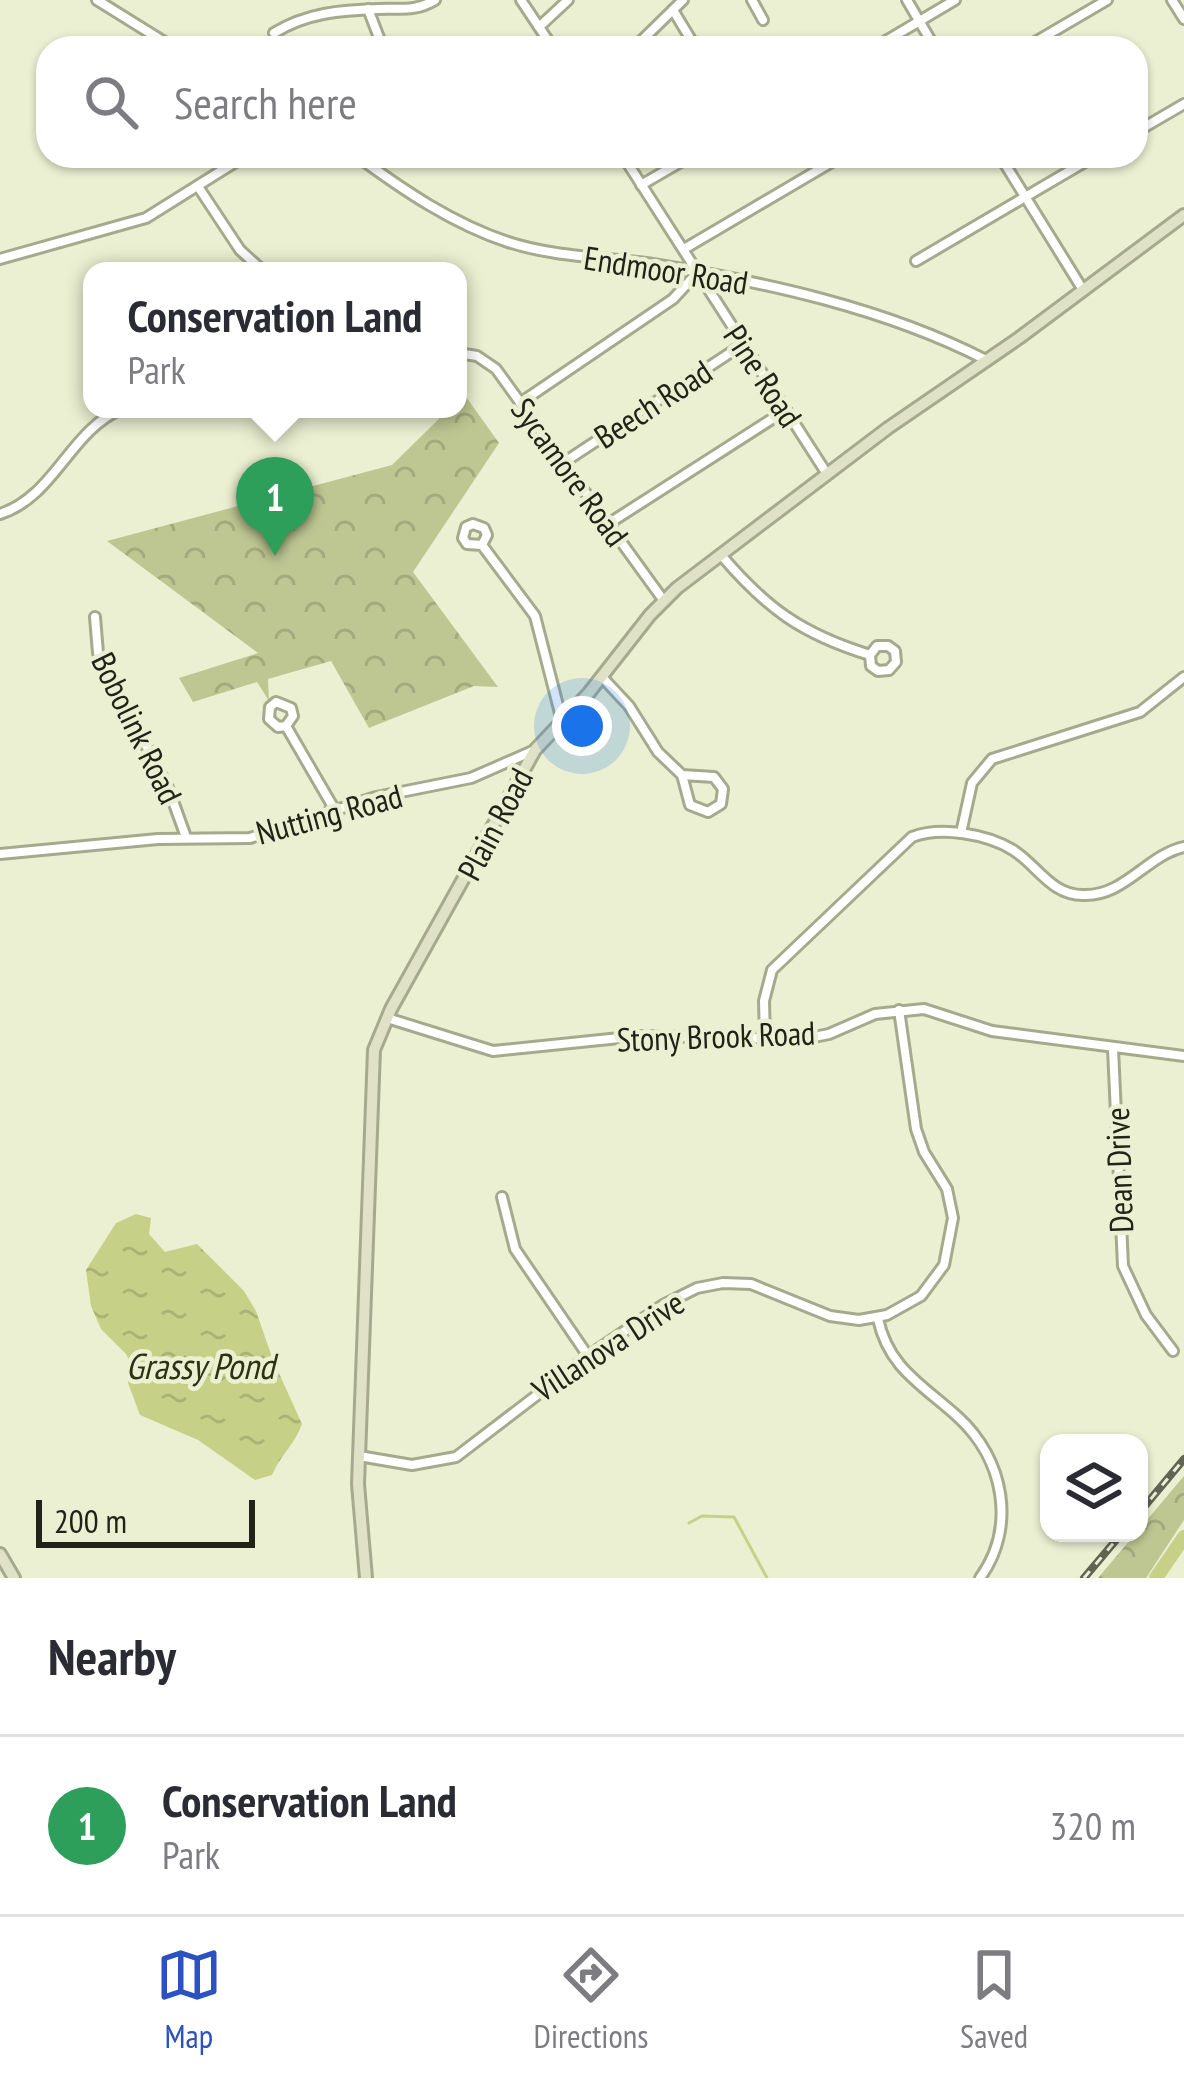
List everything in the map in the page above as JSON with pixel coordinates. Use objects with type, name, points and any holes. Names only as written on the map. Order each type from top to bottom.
[{"type":"main road","name":"Plain Road","points":[[366,1578],[358,1456],[374,1050],[387,1018],[535,750],[664,601],[720,554],[1184,215]]},
{"type":"main road","points":[[0,1554],[14,1578]]},
{"type":"street","points":[[97,0],[155,36]]},
{"type":"street","points":[[274,33],[310,15],[412,10],[435,0]]},
{"type":"street","points":[[521,0],[545,36]]},
{"type":"street","points":[[539,27],[568,0]]},
{"type":"street","points":[[646,36],[683,0]]},
{"type":"street","points":[[752,0],[763,20]]},
{"type":"street","points":[[907,0],[928,36]]},
{"type":"street","points":[[894,36],[955,0]]},
{"type":"street","points":[[1046,36],[1107,0]]},
{"type":"street","points":[[1172,0],[1184,19]]},
{"type":"street","points":[[368,9],[378,36]]},
{"type":"street","points":[[673,10],[689,36]]},
{"type":"street","points":[[1148,125],[1184,104]]},
{"type":"street","points":[[0,259],[146,218],[228,168]]},
{"type":"street","name":"Endmoor Road","points":[[376,168],[442,213],[511,243],[698,272],[820,299],[988,361]]},
{"type":"street","name":"Pine Road","points":[[630,168],[827,474]]},
{"type":"street","points":[[641,185],[670,168]]},
{"type":"street","points":[[684,249],[822,168]]},
{"type":"street","points":[[1007,168],[1083,290]]},
{"type":"street","points":[[916,262],[1075,168]]},
{"type":"street","points":[[199,188],[253,262]]},
{"type":"street","points":[[520,403],[674,299],[698,272]]},
{"type":"street","name":"Beech Road","points":[[563,463],[743,344]]},
{"type":"street","name":"Sycamore Road","points":[[467,355],[496,369],[664,601]]},
{"type":"street","points":[[608,524],[786,410]]},
{"type":"street","points":[[0,514],[35,494],[91,428],[107,418]]},
{"type":"street","points":[[482,545],[535,616],[562,721]]},
{"type":"street","points":[[720,554],[783,617],[822,639],[870,655]]},
{"type":"street","name":"Bobolink Road","points":[[95,617],[98,653],[169,790],[186,837]]},
{"type":"street","points":[[602,677],[629,706],[658,752],[682,775],[687,801],[708,812],[721,804],[724,789],[718,780],[710,775],[682,775]]},
{"type":"street","points":[[962,833],[972,783],[992,759],[1140,712],[1184,677]]},
{"type":"street","points":[[286,726],[336,812]]},
{"type":"street","name":"Nutting Road","points":[[0,854],[186,837],[250,838],[376,796],[471,778],[535,750]]},
{"type":"street","points":[[509,762],[523,771]]},
{"type":"street","points":[[765,1038],[765,989],[781,960],[902,844],[922,833],[962,833],[1013,850],[1052,886],[1085,896],[1109,891],[1156,856],[1184,847]]},
{"type":"street","points":[[899,1010],[916,1130],[947,1190],[953,1228],[948,1256],[934,1282],[913,1302],[878,1318],[898,1367],[962,1420],[994,1468],[1002,1498],[1002,1530],[980,1578]]},
{"type":"street","name":"Stony Brook Road","points":[[387,1018],[493,1051],[639,1036],[813,1038],[875,1014],[932,1010],[992,1031],[1184,1056]]},
{"type":"street","name":"Dean Drive","points":[[1113,1049],[1123,1266],[1131,1290],[1173,1351]]},
{"type":"street","points":[[502,1197],[515,1249],[588,1356]]},
{"type":"street","name":"Villanova Drive","points":[[358,1456],[412,1465],[456,1457],[588,1356],[685,1292],[723,1283],[765,1287],[830,1316],[878,1318]]},
{"type":"green space","points":[[467,398],[499,443],[413,572],[498,687],[474,686],[369,728],[331,661],[268,679],[269,701],[257,682],[193,702],[179,678],[258,653],[107,541],[392,465],[440,418],[467,418]]},
{"type":"green space","points":[[1184,1476],[1184,1520],[1146,1578],[1098,1578],[1128,1542],[1148,1542],[1148,1519]]},
{"type":"water","name":"Grassy Pond","points":[[136,1214],[151,1218],[149,1234],[165,1252],[197,1244],[244,1291],[256,1311],[302,1424],[272,1475],[255,1480],[198,1440],[140,1415],[128,1383],[131,1364],[101,1329],[91,1306],[86,1270],[116,1223]]},
{"type":"waterway","points":[[689,1523],[702,1516],[734,1517],[767,1578]]},
{"type":"waterway","points":[[1156,1578],[1184,1537]]},
{"type":"railway","points":[[1148,1502],[1184,1459]]},
{"type":"railway","points":[[1084,1578],[1114,1542]]},
{"type":"place","name":"Conservation Land","points":[[275,556]]}]
